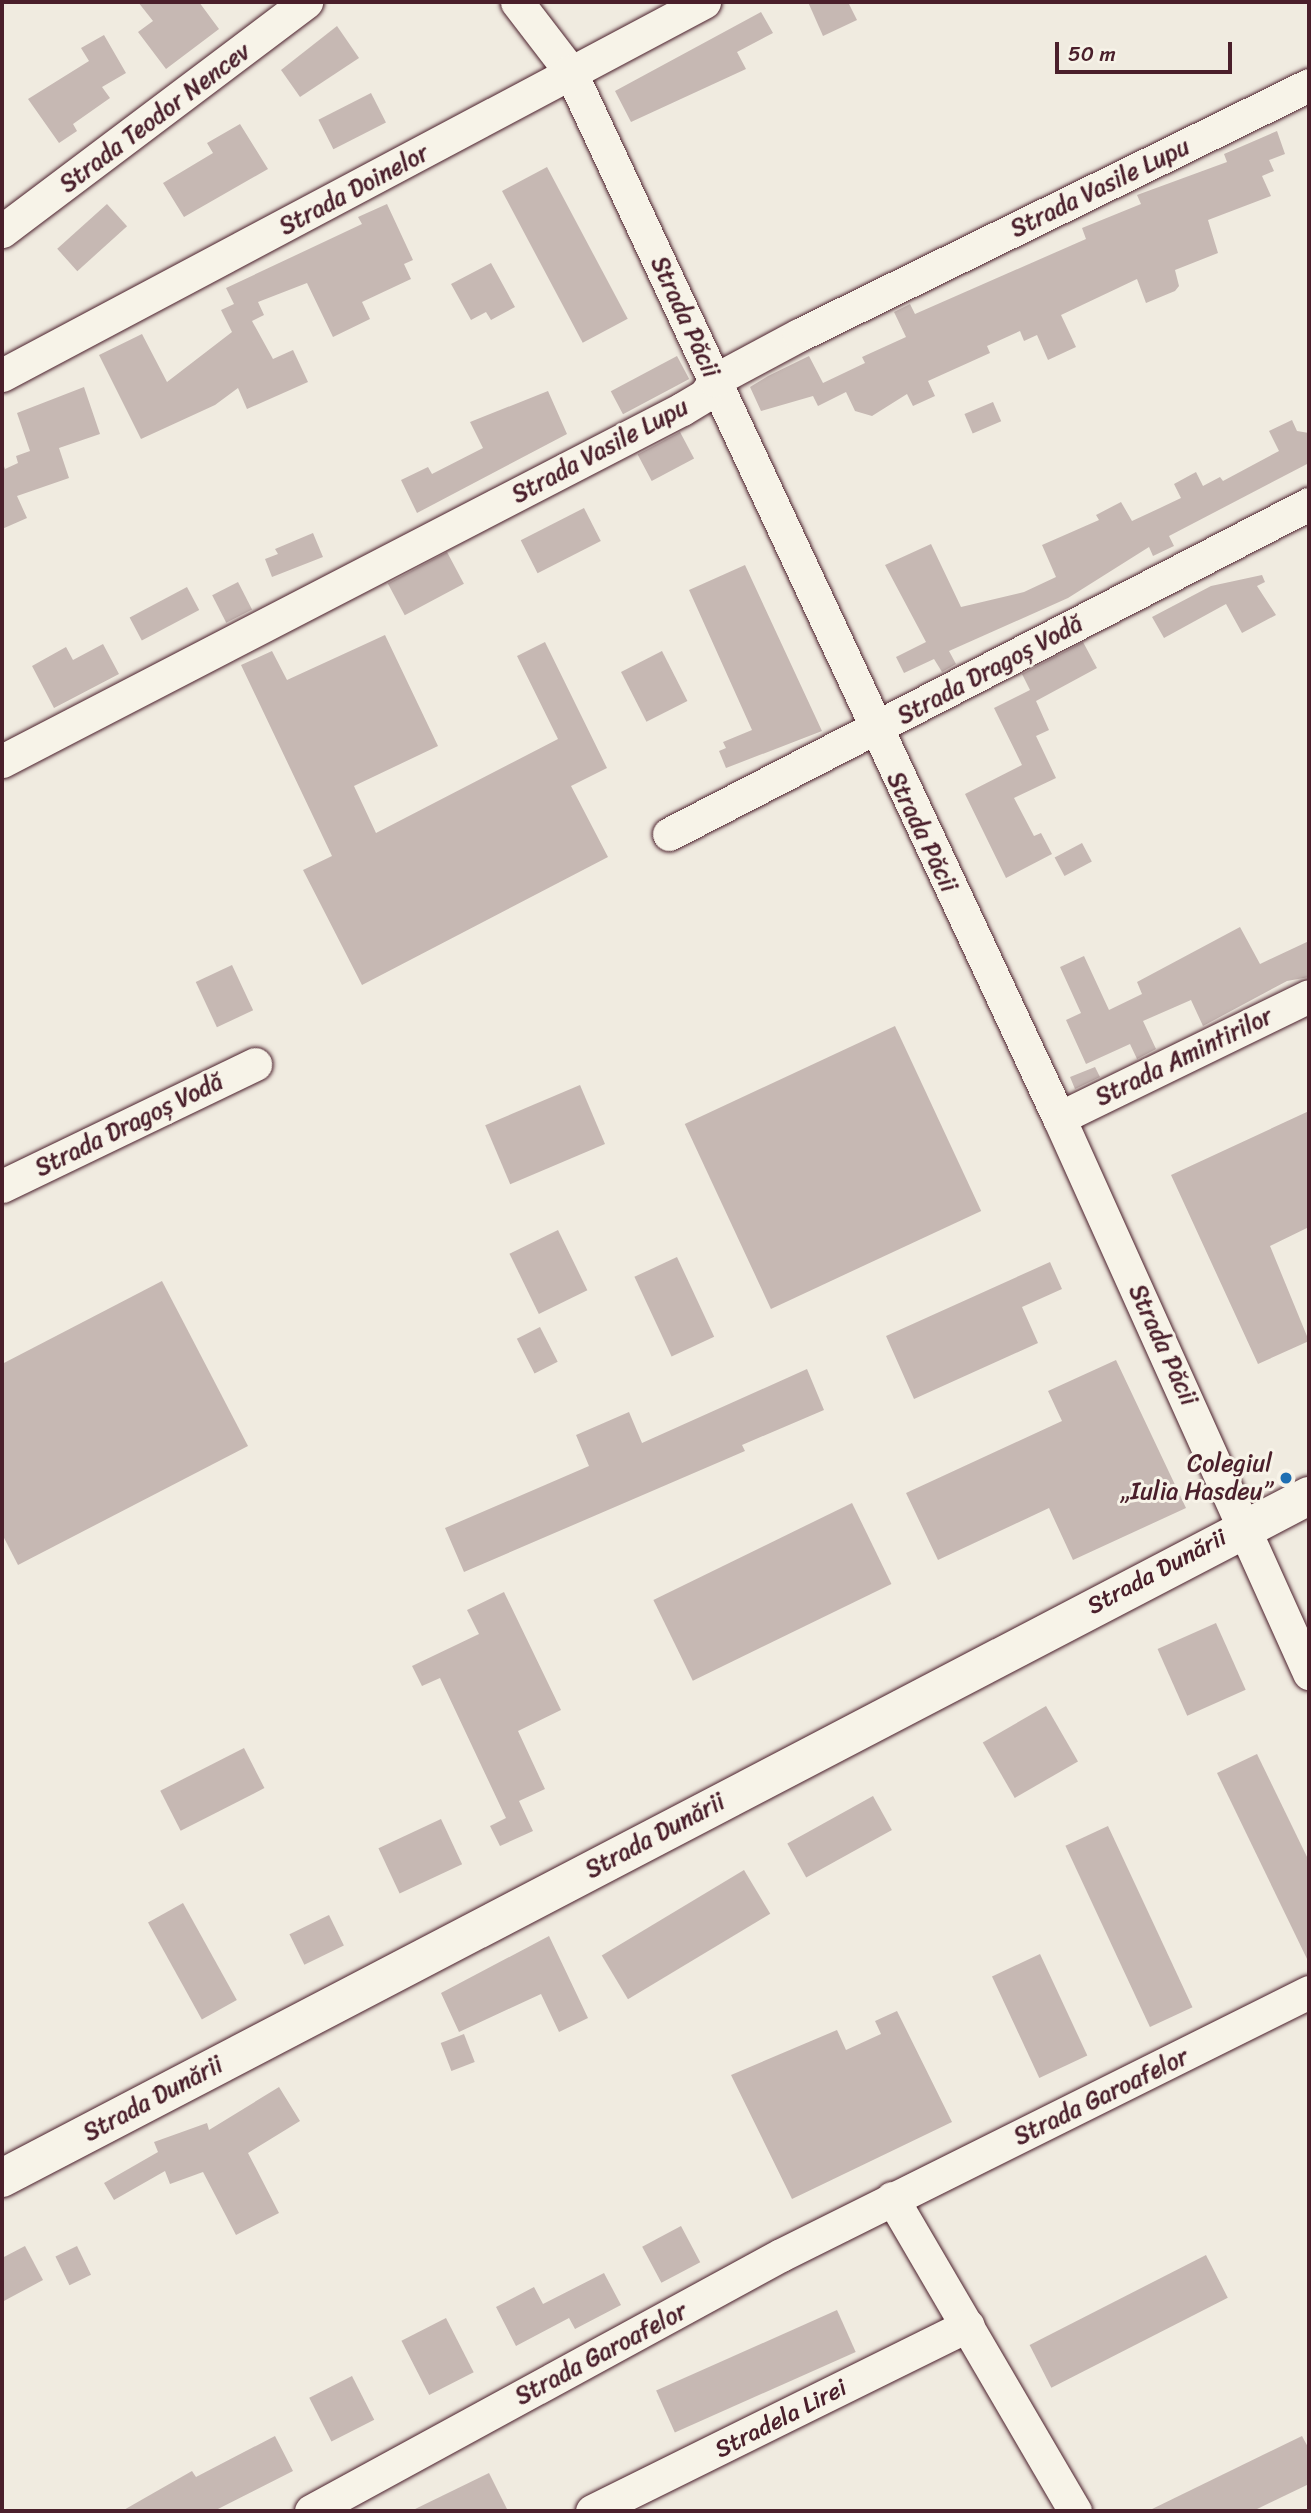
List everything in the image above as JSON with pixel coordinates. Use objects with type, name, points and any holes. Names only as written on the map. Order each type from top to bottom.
[{"type":"main road","name":"Strada Dunării","points":[[2,2178],[1246,1525],[1309,1496]]},
{"type":"street","name":"Strada Teodor Nencev","points":[[2,231],[306,2]]},
{"type":"street","name":"Strada Păcii","points":[[517,2],[570,72],[715,380],[874,731],[1059,1118],[1246,1525],[1309,1673]]},
{"type":"street","name":"Strada Doinelor","points":[[2,375],[704,2]]},
{"type":"street","name":"Strada Vasile Lupu","points":[[2,761],[682,409],[705,395],[715,380],[1309,85]]},
{"type":"street","name":"Strada Dragoș Vodă","points":[[669,834],[874,731],[1309,504]]},
{"type":"street","name":"Strada Amintirilor","points":[[1059,1118],[1309,996]]},
{"type":"street","name":"Strada Dragoș Vodă","points":[[2,1186],[255,1064]]},
{"type":"street","name":"Strada Garoafelor","points":[[312,2511],[892,2198],[1309,1993]]},
{"type":"street","points":[[892,2198],[1075,2511]]},
{"type":"street","name":"Stradela Lirei","points":[[592,2511],[968,2325]]},
{"type":"building","points":[[138,2],[199,2],[219,29],[166,69],[138,32],[153,21]]},
{"type":"building","points":[[808,2],[848,2],[857,20],[823,36]]},
{"type":"building","points":[[761,12],[773,33],[737,52],[746,69],[631,122],[615,91]]},
{"type":"building","points":[[337,26],[359,58],[300,97],[281,70]]},
{"type":"building","points":[[104,35],[126,73],[102,87],[110,98],[73,124],[77,131],[59,143],[28,99],[89,61],[81,48]]},
{"type":"building","points":[[371,93],[386,122],[333,149],[318,120]]},
{"type":"building","points":[[240,124],[268,169],[184,217],[163,183],[213,153],[207,143]]},
{"type":"building","points":[[1277,131],[1285,154],[1269,160],[1274,171],[1262,176],[1271,196],[1208,220],[1218,253],[1175,270],[1179,286],[1175,291],[1146,303],[1137,279],[1061,315],[1076,347],[1048,360],[1037,335],[1024,341],[1020,331],[987,346],[990,353],[928,381],[935,396],[913,406],[907,394],[872,416],[855,411],[846,392],[818,406],[813,396],[761,411],[750,387],[768,376],[809,356],[823,383],[865,363],[862,357],[906,337],[894,312],[910,304],[915,314],[1086,239],[1082,228],[1141,204],[1137,195],[1227,162],[1224,154]]},
{"type":"building","points":[[547,167],[628,319],[583,343],[502,191]]},
{"type":"building","points":[[107,204],[127,226],[77,271],[57,249]]},
{"type":"building","points":[[387,204],[413,260],[404,264],[411,279],[362,302],[370,319],[333,337],[307,283],[258,302],[264,315],[252,321],[273,359],[293,350],[308,382],[247,409],[238,388],[215,405],[141,439],[99,355],[142,334],[167,382],[232,332],[221,310],[234,304],[226,288],[362,224],[358,217]]},
{"type":"building","points":[[491,263],[515,307],[491,320],[486,312],[471,320],[451,284]]},
{"type":"building","points":[[677,356],[689,379],[623,414],[611,391]]},
{"type":"building","points":[[84,387],[100,434],[59,448],[69,478],[17,496],[27,518],[2,529],[2,461],[5,469],[18,463],[16,456],[30,451],[17,413]]},
{"type":"building","points":[[548,391],[567,434],[417,513],[401,480],[428,467],[432,474],[483,448],[470,422]]},
{"type":"building","points":[[993,402],[1001,421],[973,433],[964,414]]},
{"type":"building","points":[[1292,420],[1297,431],[1309,433],[1309,463],[1169,536],[1174,546],[1153,556],[1149,547],[1068,598],[949,651],[956,664],[942,672],[934,659],[904,673],[896,657],[926,642],[885,565],[931,544],[961,607],[1024,592],[1056,577],[1042,545],[1099,520],[1096,515],[1121,502],[1132,521],[1160,508],[1181,498],[1174,484],[1196,472],[1203,486],[1220,477],[1223,481],[1279,451],[1269,431]]},
{"type":"building","points":[[680,432],[694,458],[652,481],[638,455]]},
{"type":"building","points":[[584,508],[601,541],[538,573],[521,540]]},
{"type":"building","points":[[313,533],[323,557],[272,577],[265,559],[278,554],[275,549]]},
{"type":"building","points":[[447,552],[464,584],[405,615],[388,583]]},
{"type":"building","points":[[745,565],[822,731],[726,768],[719,751],[726,748],[723,742],[752,730],[689,590]]},
{"type":"building","points":[[1262,575],[1265,582],[1257,586],[1276,615],[1242,633],[1226,604],[1164,638],[1152,617],[1211,586]]},
{"type":"building","points":[[238,582],[252,610],[226,623],[212,595]]},
{"type":"building","points":[[187,587],[199,610],[142,640],[130,618]]},
{"type":"building","points":[[385,635],[438,746],[354,786],[376,833],[558,739],[517,656],[545,642],[607,768],[571,786],[608,857],[362,985],[303,870],[332,856],[241,665],[272,651],[287,680]]},
{"type":"building","points":[[1083,642],[1097,668],[1036,701],[1049,730],[1036,736],[1056,778],[1014,798],[1034,836],[1041,833],[1052,854],[1006,878],[965,794],[1022,765],[994,708],[1030,690],[1022,674]]},
{"type":"building","points":[[103,644],[119,674],[54,708],[32,666],[66,647],[73,660]]},
{"type":"building","points":[[662,651],[687,701],[646,722],[621,672]]},
{"type":"building","points":[[1082,843],[1092,862],[1064,876],[1055,858]]},
{"type":"building","points":[[1240,927],[1260,964],[1309,941],[1309,977],[1287,981],[1203,1026],[1191,1000],[1143,1021],[1156,1049],[1137,1059],[1130,1044],[1086,1064],[1066,1020],[1081,1013],[1060,967],[1084,956],[1109,1010],[1142,994],[1137,982]]},
{"type":"building","points":[[232,965],[253,1010],[217,1027],[196,982]]},
{"type":"building","points":[[895,1026],[981,1211],[771,1309],[685,1124]]},
{"type":"building","points":[[1095,1067],[1100,1077],[1075,1089],[1070,1077]]},
{"type":"building","points":[[580,1085],[605,1144],[510,1184],[485,1125]]},
{"type":"building","points":[[1309,1111],[1309,1227],[1270,1246],[1309,1341],[1258,1364],[1171,1175]]},
{"type":"building","points":[[558,1230],[587,1290],[539,1314],[509,1254]]},
{"type":"building","points":[[677,1257],[714,1337],[672,1357],[634,1277]]},
{"type":"building","points":[[1050,1262],[1062,1289],[1022,1307],[1038,1343],[914,1399],[886,1336]]},
{"type":"building","points":[[162,1281],[248,1446],[18,1565],[2,1534],[2,1364]]},
{"type":"building","points":[[540,1327],[558,1362],[535,1374],[517,1339]]},
{"type":"building","points":[[1116,1360],[1186,1508],[1073,1560],[1049,1508],[938,1560],[906,1493],[1062,1421],[1048,1391]]},
{"type":"building","points":[[807,1369],[824,1410],[742,1445],[745,1451],[464,1572],[445,1528],[589,1466],[576,1435],[629,1412],[642,1443]]},
{"type":"building","points":[[852,1503],[891,1584],[693,1681],[653,1600]]},
{"type":"building","points":[[504,1592],[561,1710],[518,1731],[545,1789],[519,1801],[533,1831],[500,1846],[490,1826],[506,1818],[440,1678],[422,1686],[412,1666],[479,1634],[467,1610]]},
{"type":"building","points":[[1216,1623],[1246,1690],[1187,1716],[1158,1649]]},
{"type":"building","points":[[1046,1706],[1078,1761],[1015,1798],[983,1742]]},
{"type":"building","points":[[244,1748],[264,1788],[181,1831],[160,1791]]},
{"type":"building","points":[[1257,1754],[1309,1861],[1309,1963],[1217,1773]]},
{"type":"building","points":[[873,1796],[892,1830],[806,1878],[787,1844]]},
{"type":"building","points":[[441,1819],[462,1864],[400,1893],[378,1848]]},
{"type":"building","points":[[1108,1826],[1193,2007],[1150,2027],[1065,1846]]},
{"type":"building","points":[[744,1870],[770,1914],[628,1999],[602,1955]]},
{"type":"building","points":[[183,1903],[237,2000],[202,2019],[148,1922]]},
{"type":"building","points":[[329,1915],[344,1946],[304,1965],[289,1934]]},
{"type":"building","points":[[549,1936],[588,2018],[559,2032],[541,1994],[459,2032],[441,1993]]},
{"type":"building","points":[[1040,1954],[1087,2056],[1039,2078],[992,1976]]},
{"type":"building","points":[[897,2011],[952,2122],[792,2199],[731,2075],[837,2030],[846,2050],[881,2034],[875,2021]]},
{"type":"building","points":[[464,2034],[475,2062],[451,2071],[441,2043]]},
{"type":"building","points":[[279,2087],[300,2121],[248,2153],[279,2213],[236,2235],[203,2172],[170,2184],[165,2171],[114,2200],[104,2183],[158,2152],[154,2142],[207,2123],[209,2130]]},
{"type":"building","points":[[681,2226],[700,2262],[661,2283],[642,2247]]},
{"type":"building","points":[[25,2246],[43,2280],[2,2302],[2,2258]]},
{"type":"building","points":[[77,2246],[91,2275],[69,2285],[55,2257]]},
{"type":"building","points":[[1206,2255],[1228,2298],[1051,2388],[1030,2345]]},
{"type":"building","points":[[604,2273],[621,2305],[575,2329],[569,2318],[516,2346],[496,2307],[534,2287],[543,2304]]},
{"type":"building","points":[[837,2310],[856,2352],[675,2433],[656,2391]]},
{"type":"building","points":[[446,2318],[474,2372],[429,2395],[401,2341]]},
{"type":"building","points":[[352,2376],[374,2420],[331,2441],[309,2398]]},
{"type":"building","points":[[275,2436],[293,2471],[214,2511],[122,2511],[192,2471],[196,2477]]},
{"type":"building","points":[[1302,2436],[1309,2449],[1309,2484],[1253,2511],[1148,2511]]},
{"type":"building","points":[[489,2473],[508,2511],[411,2511]]},
{"type":"place","name":"Colegiul „Iulia Hasdeu”","points":[[1286,1478]]}]
